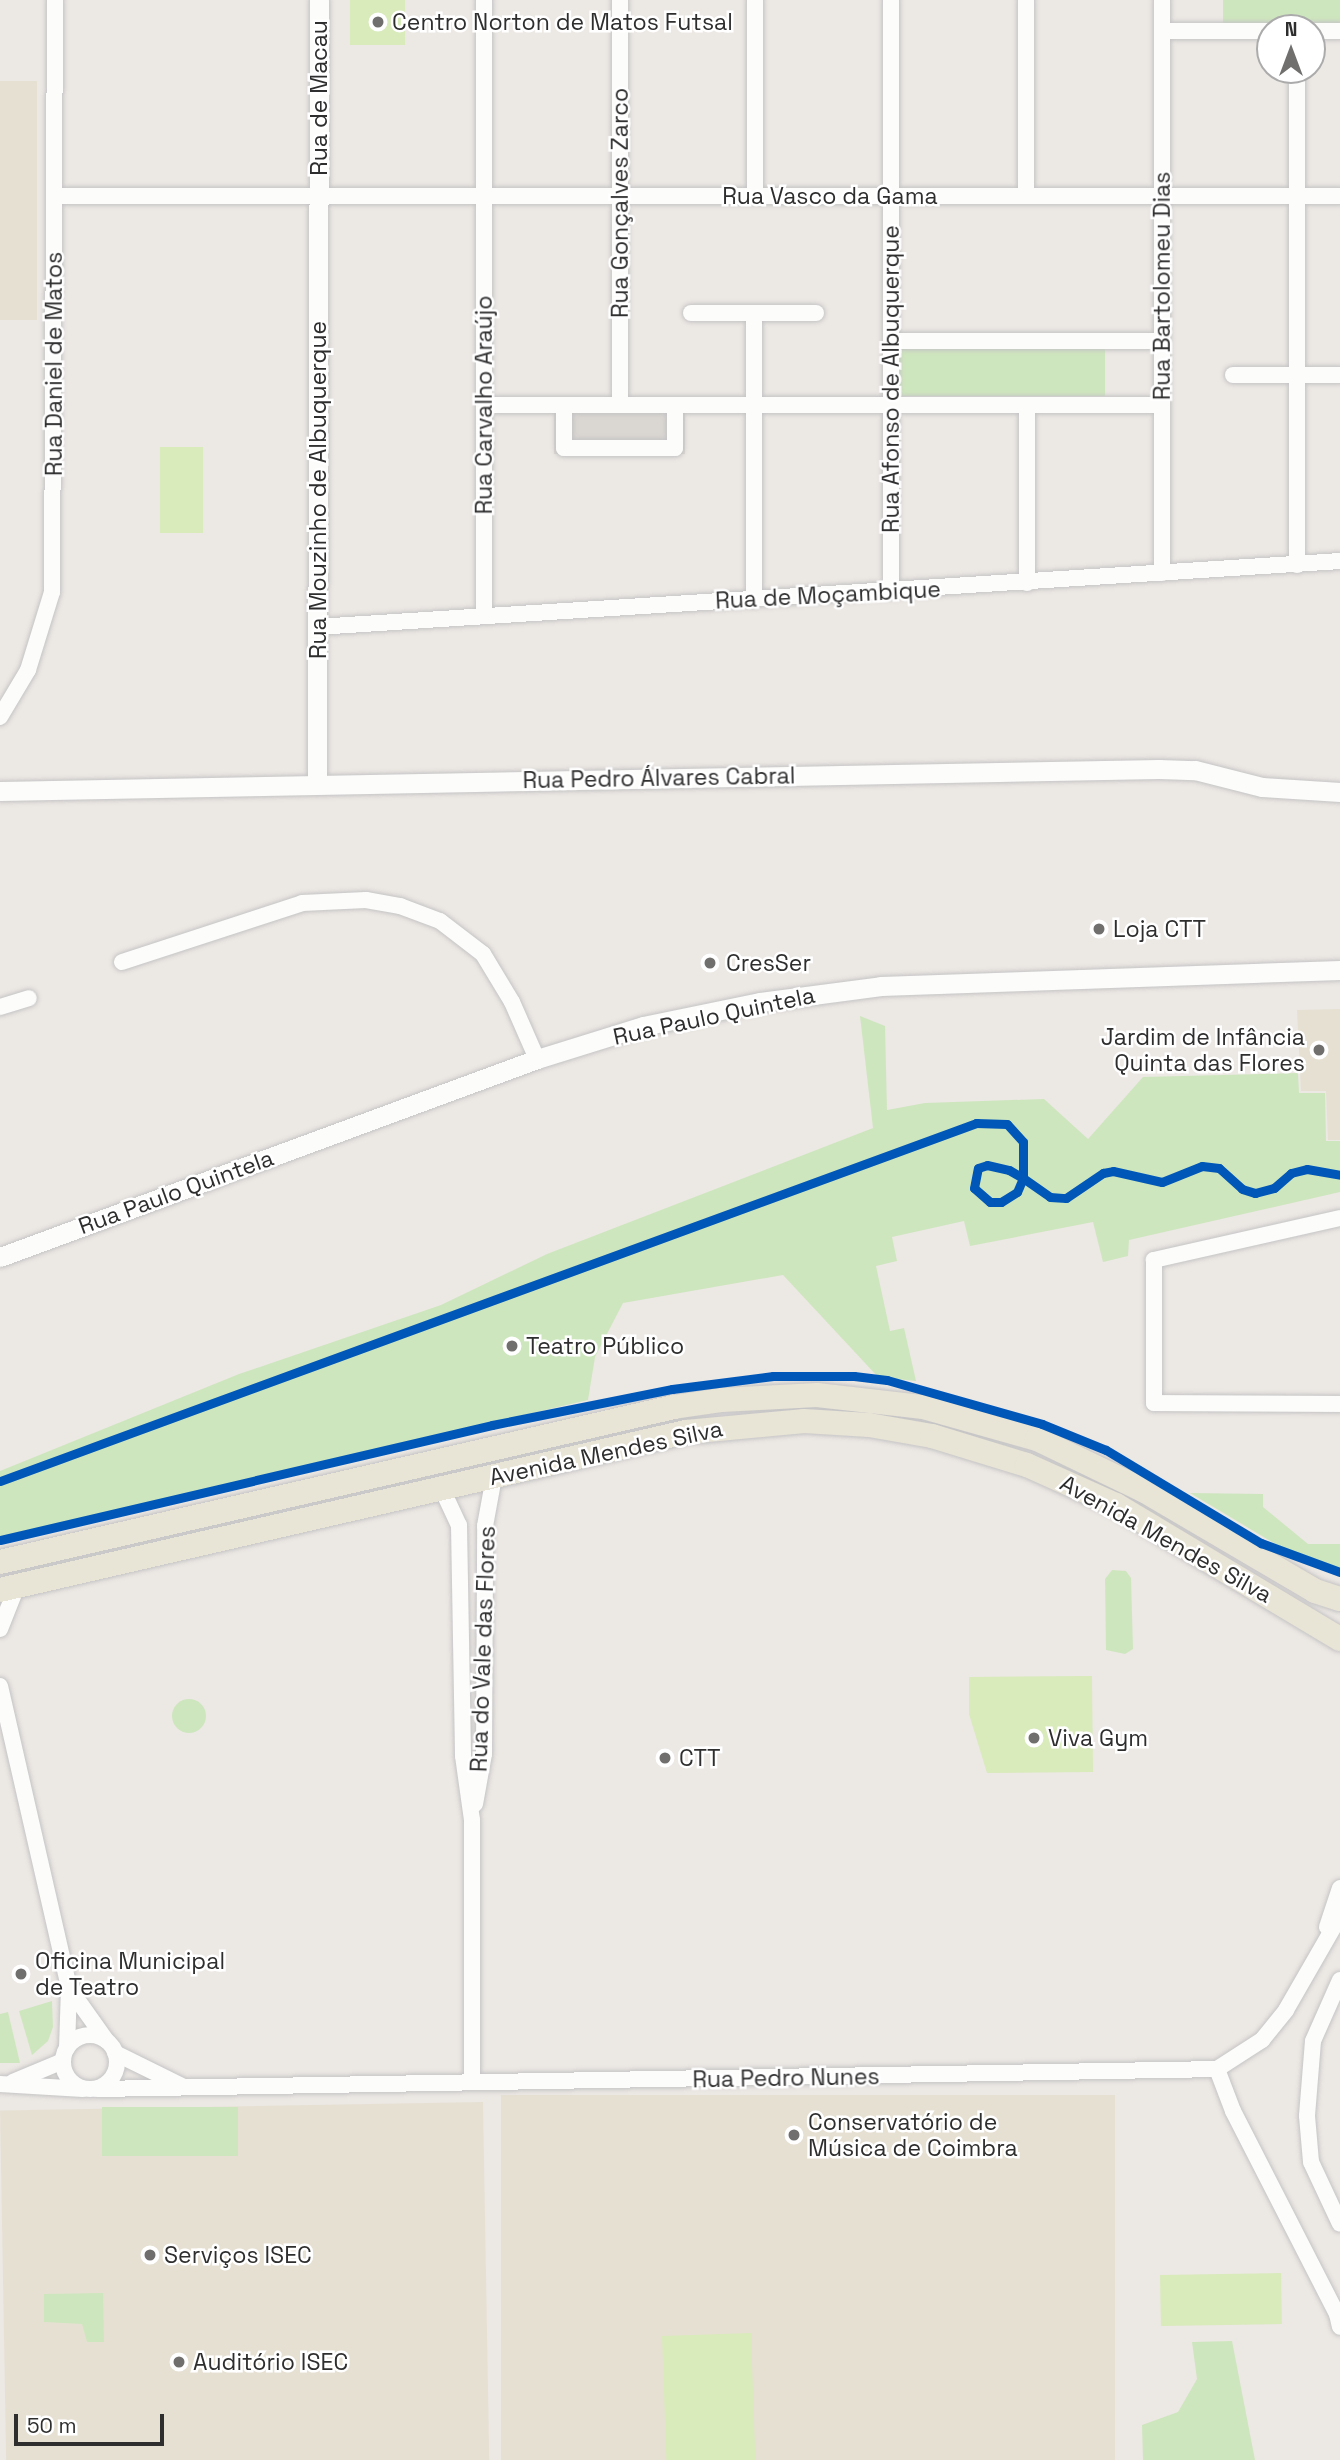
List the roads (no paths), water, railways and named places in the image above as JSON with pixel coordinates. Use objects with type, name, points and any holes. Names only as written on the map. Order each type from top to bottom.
[{"type":"main road","name":"Avenida Mendes Silva","points":[[0,1562],[662,1410],[722,1400],[817,1395],[923,1407],[1037,1439],[1143,1490],[1315,1591],[1340,1600]]},
{"type":"main road","name":"Avenida Mendes Silva","points":[[9,1588],[686,1432],[741,1423],[869,1425],[932,1436],[1027,1465],[1090,1492],[1340,1639]]},
{"type":"street","name":"Rua Daniel de Matos","points":[[0,717],[28,670],[52,592],[55,0]]},
{"type":"street","name":"Rua de Macau","points":[[319,0],[319,196]]},
{"type":"street","name":"Rua Carvalho Araújo","points":[[484,0],[484,614]]},
{"type":"street","name":"Rua Gonçalves Zarco","points":[[620,0],[620,405]]},
{"type":"street","points":[[755,0],[755,196]]},
{"type":"street","name":"Rua Afonso de Albuquerque","points":[[891,0],[891,591]]},
{"type":"street","points":[[1026,0],[1026,196]]},
{"type":"street","name":"Rua Bartolomeu Dias","points":[[1162,0],[1162,573]]},
{"type":"street","points":[[1162,31],[1256,31]]},
{"type":"street","points":[[1297,84],[1297,565]]},
{"type":"street","name":"Rua Vasco da Gama","points":[[55,196],[1340,196]]},
{"type":"street","name":"Rua Mouzinho de Albuquerque","points":[[317,784],[319,196]]},
{"type":"street","points":[[691,313],[816,313]]},
{"type":"street","points":[[754,313],[754,600]]},
{"type":"street","points":[[891,341],[1162,341]]},
{"type":"street","points":[[1233,375],[1340,375]]},
{"type":"street","points":[[484,405],[1162,405]]},
{"type":"street","points":[[564,405],[564,448],[675,448],[675,405]]},
{"type":"street","points":[[1027,405],[1027,583]]},
{"type":"street","name":"Rua de Moçambique","points":[[317,627],[484,614],[754,600],[1340,561]]},
{"type":"street","name":"Rua Pedro Álvares Cabral","points":[[0,791],[1159,769],[1195,770],[1262,787],[1315,793],[1340,792]]},
{"type":"street","points":[[122,962],[302,903],[366,900],[400,906],[440,921],[483,954],[512,1002],[537,1059]]},
{"type":"street","name":"Rua Paulo Quintela","points":[[0,1257],[537,1059],[643,1026],[760,1002],[881,986],[1340,970]]},
{"type":"street","points":[[0,1007],[29,998]]},
{"type":"street","points":[[1340,1218],[1154,1260],[1154,1404],[1340,1404]]},
{"type":"street","name":"Rua do Vale das Flores","points":[[472,1820],[484,1754],[485,1526],[494,1477]]},
{"type":"street","name":"Rua do Vale das Flores","points":[[442,1489],[458,1525],[463,1756],[472,1820],[472,2082]]},
{"type":"street","points":[[0,1629],[9,1588]]},
{"type":"street","points":[[0,1686],[69,1988],[65,2055],[72,2082],[91,2089],[111,2079],[111,2047],[69,1988]]},
{"type":"street","points":[[1323,1940],[1340,1888]]},
{"type":"street","points":[[1339,2318],[1233,2111],[1217,2069],[1262,2040],[1286,2010],[1323,1940],[1340,1916]]},
{"type":"street","points":[[1340,1980],[1313,2041],[1307,2116],[1311,2162],[1340,2224]]},
{"type":"street","name":"Rua Pedro Nunes","points":[[4,2084],[65,2055],[84,2036],[111,2047],[184,2087]]},
{"type":"street","name":"Rua Pedro Nunes","points":[[4,2084],[91,2089],[1217,2069]]},
{"type":"place","name":"Centro Norton de Matos Futsal","points":[[378,22]]},
{"type":"place","name":"Loja CTT","points":[[1099,929]]},
{"type":"place","name":"CresSer","points":[[710,963]]},
{"type":"place","name":"Jardim de Infância Quinta das Flores","points":[[1319,1050]]},
{"type":"place","name":"Teatro Público","points":[[512,1346]]},
{"type":"place","name":"Viva Gym","points":[[1034,1738]]},
{"type":"place","name":"CTT","points":[[665,1758]]},
{"type":"place","name":"Oficina Municipal de Teatro","points":[[21,1974]]},
{"type":"place","name":"Conservatório de Música de Coimbra","points":[[794,2135]]},
{"type":"place","name":"Serviços ISEC","points":[[150,2255]]},
{"type":"place","name":"Auditório ISEC","points":[[179,2362]]}]
